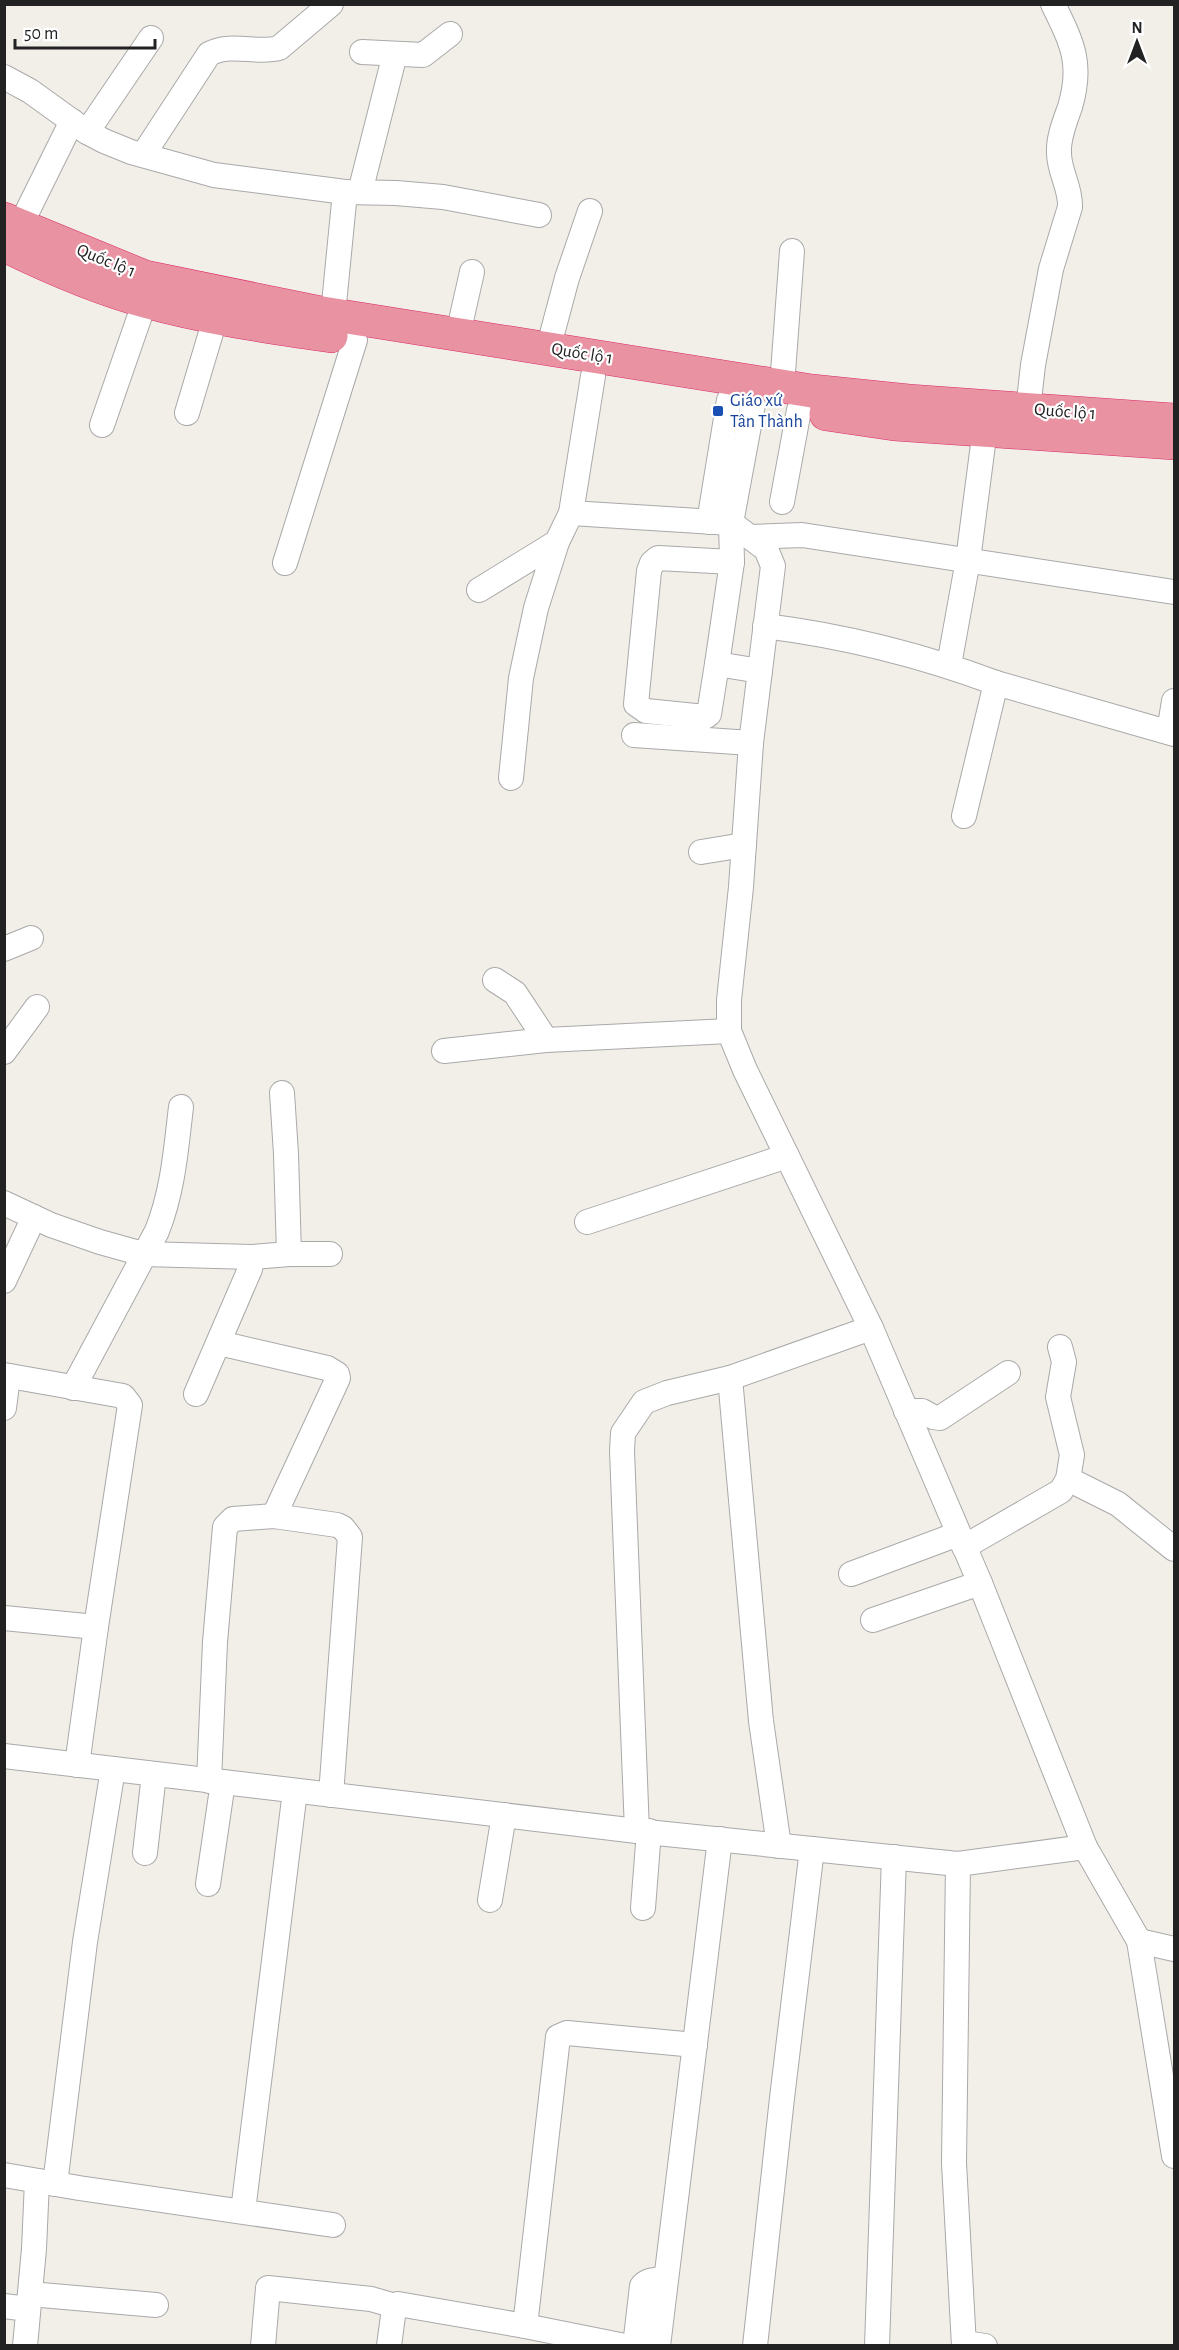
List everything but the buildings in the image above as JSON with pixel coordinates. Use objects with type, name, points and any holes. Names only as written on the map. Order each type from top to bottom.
[{"type":"highway","name":"Quốc lộ 1","points":[[10,230],[60,271],[145,301],[248,323],[593,376],[741,402],[790,398],[812,391],[909,401],[1174,420]]},
{"type":"highway","name":"Quốc lộ 1","points":[[10,230],[145,277],[333,314],[548,349],[790,398],[894,423],[1174,443]]},
{"type":"street","points":[[143,155],[209,54],[228,48],[271,50],[279,48],[331,4]]},
{"type":"street","points":[[1028,409],[1033,365],[1048,280],[1071,197],[1059,152],[1072,99],[1076,74],[1075,56],[1071,40],[1053,4]]},
{"type":"street","points":[[362,52],[423,55],[450,34]]},
{"type":"street","points":[[10,230],[80,126],[151,38]]},
{"type":"street","points":[[333,314],[352,192],[395,54]]},
{"type":"street","points":[[4,77],[30,91],[80,126],[143,155],[214,175],[352,192],[443,197],[539,214]]},
{"type":"street","points":[[548,349],[567,278],[590,211]]},
{"type":"street","points":[[782,502],[790,398],[792,251]]},
{"type":"street","points":[[458,334],[472,272]]},
{"type":"street","points":[[102,425],[145,301]]},
{"type":"street","points":[[187,413],[216,316]]},
{"type":"street","points":[[285,563],[355,340]]},
{"type":"street","points":[[512,778],[521,678],[536,608],[557,542],[572,513],[593,376]]},
{"type":"street","points":[[732,562],[658,558],[652,562],[649,571],[636,704],[639,708],[646,711],[705,717],[709,714],[732,562],[720,522],[741,402]]},
{"type":"street","points":[[948,665],[968,560],[985,429]]},
{"type":"street","points":[[572,513],[720,522],[752,537],[766,549],[773,566],[751,743],[741,887],[729,1000],[729,1031],[736,1051],[871,1328],[980,1583],[1085,1847],[1139,1941],[1174,2156]]},
{"type":"street","points":[[752,537],[802,535],[1174,592]]},
{"type":"street","points":[[479,590],[557,542]]},
{"type":"street","points":[[765,626],[854,640],[948,665],[996,683],[1172,733],[1174,701]]},
{"type":"street","points":[[717,664],[760,671]]},
{"type":"street","points":[[964,816],[996,683]]},
{"type":"street","points":[[634,735],[751,743]]},
{"type":"street","points":[[701,852],[744,845]]},
{"type":"street","points":[[4,949],[31,938]]},
{"type":"street","points":[[495,980],[515,993],[546,1040]]},
{"type":"street","points":[[4,1052],[37,1007]]},
{"type":"street","points":[[444,1051],[546,1040],[729,1031]]},
{"type":"street","points":[[282,1093],[288,1254]]},
{"type":"street","points":[[74,1388],[157,1231],[166,1208],[173,1174],[181,1107]]},
{"type":"street","points":[[587,1222],[787,1156]]},
{"type":"street","points":[[4,1203],[100,1242],[143,1254],[252,1257],[330,1254]]},
{"type":"street","points":[[4,1281],[34,1217]]},
{"type":"street","points":[[196,1394],[250,1269],[252,1257]]},
{"type":"street","points":[[643,1908],[643,1831],[622,1451],[623,1433],[644,1402],[667,1393],[730,1378],[871,1328]]},
{"type":"street","points":[[219,1343],[327,1368],[337,1374],[338,1378],[274,1516]]},
{"type":"street","points":[[851,1574],[961,1541],[1061,1491],[1068,1479],[1072,1455],[1058,1398],[1064,1362],[1060,1347]]},
{"type":"street","points":[[906,1411],[922,1411],[929,1416],[940,1418],[1008,1372]]},
{"type":"street","points":[[4,1408],[6,1376],[123,1396],[130,1405],[77,1765]]},
{"type":"street","points":[[730,1378],[762,1721],[779,1846]]},
{"type":"street","points":[[1068,1479],[1118,1504],[1174,1549]]},
{"type":"street","points":[[208,1884],[216,1782],[215,1642],[225,1527],[233,1519],[274,1516],[337,1525],[343,1528],[350,1537],[332,1795]]},
{"type":"street","points":[[873,1620],[980,1583]]},
{"type":"street","points":[[4,1618],[96,1627]]},
{"type":"street","points":[[4,1756],[643,1831],[958,1864],[1085,1847]]},
{"type":"street","points":[[25,2346],[46,2182],[113,1769]]},
{"type":"street","points":[[145,1853],[154,1774]]},
{"type":"street","points":[[243,2211],[295,1791]]},
{"type":"street","points":[[490,1900],[504,1815]]},
{"type":"street","points":[[658,2346],[720,1839]]},
{"type":"street","points":[[755,2346],[783,2086],[812,1849]]},
{"type":"street","points":[[877,2346],[894,1857]]},
{"type":"street","points":[[958,1864],[954,2163],[971,2345]]},
{"type":"street","points":[[1139,1941],[1174,1949]]},
{"type":"street","points":[[518,2332],[558,2037],[567,2033],[695,2045]]},
{"type":"street","points":[[4,2175],[333,2225]]},
{"type":"street","points":[[635,2346],[642,2286],[653,2280],[665,2279]]},
{"type":"street","points":[[263,2346],[268,2288],[371,2299],[518,2332],[626,2346]]},
{"type":"street","points":[[4,2306],[29,2302],[156,2305]]},
{"type":"street","points":[[389,2346],[395,2306]]},
{"type":"place","name":"Giáo xứ Tân Thành","points":[[718,411]]}]
